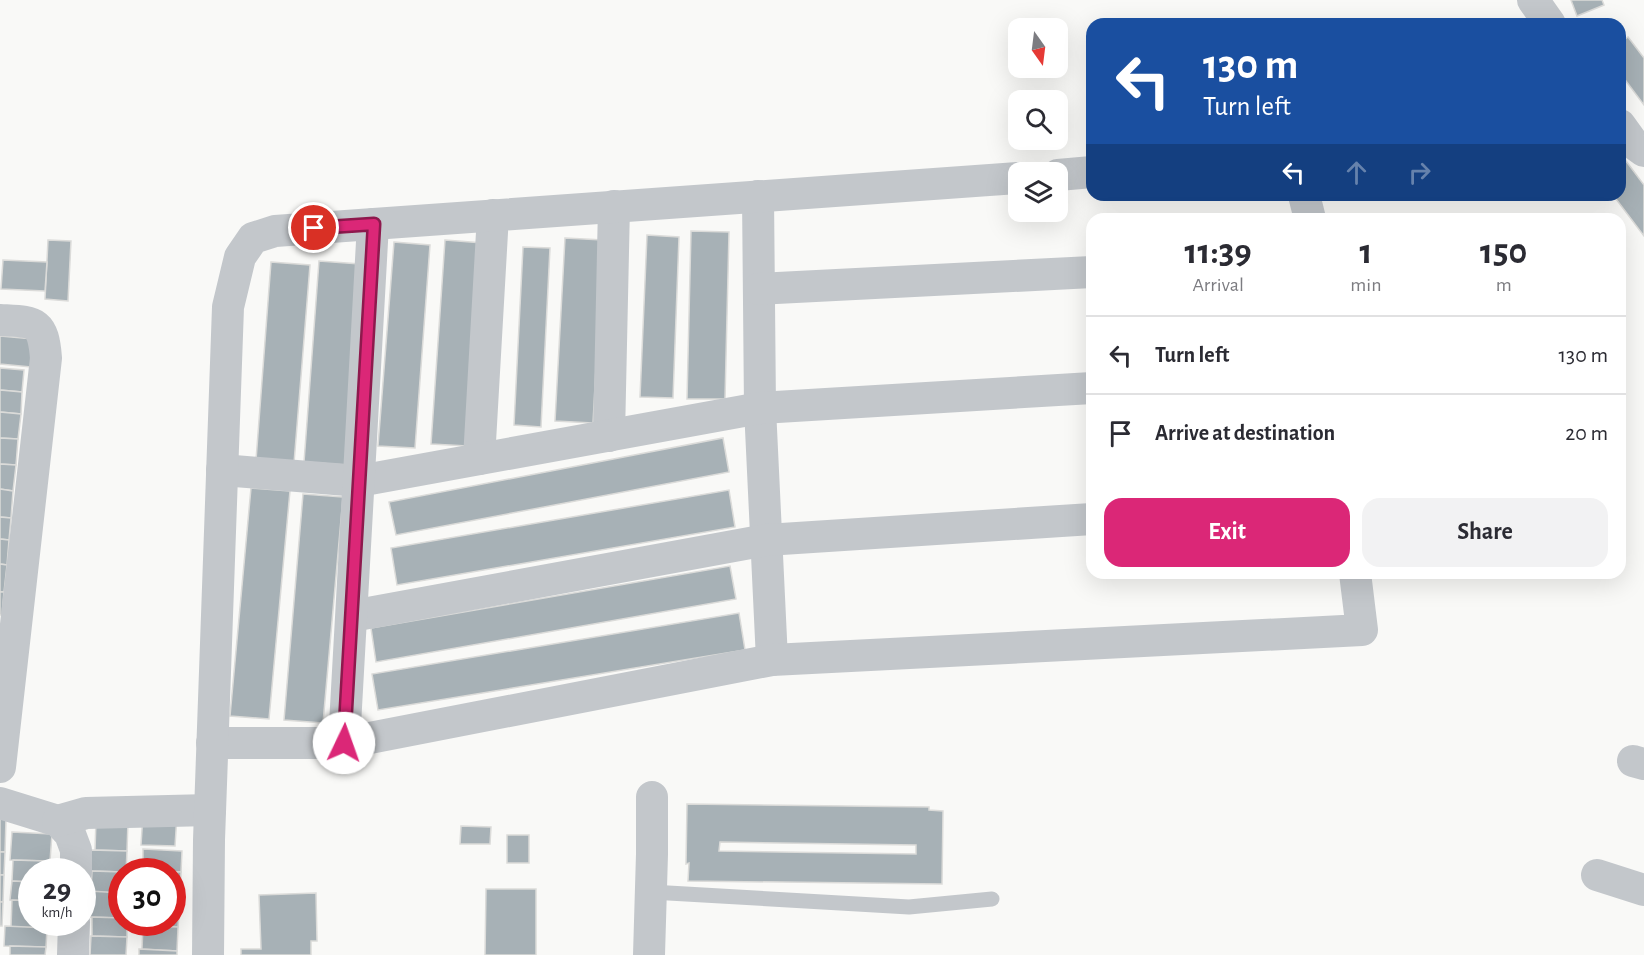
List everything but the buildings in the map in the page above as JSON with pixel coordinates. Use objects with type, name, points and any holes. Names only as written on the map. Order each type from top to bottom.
[{"type":"street","points":[[1533,0],[1546,18]]},
{"type":"street","points":[[1626,133],[1633,143],[1644,152]]},
{"type":"street","points":[[1068,174],[1086,173]]},
{"type":"street","points":[[208,955],[212,743],[228,307],[240,257],[253,238],[275,231],[1008,179]]},
{"type":"street","points":[[758,196],[760,408],[772,660]]},
{"type":"street","points":[[609,436],[614,207]]},
{"type":"street","points":[[479,459],[493,215]]},
{"type":"street","points":[[344,743],[374,224]]},
{"type":"street","points":[[759,289],[1086,272]]},
{"type":"street","points":[[0,320],[36,325],[43,334],[46,358],[0,767]]},
{"type":"street","points":[[222,470],[359,481],[760,408],[1086,388]]},
{"type":"street","points":[[352,616],[766,540],[1086,519]]},
{"type":"street","points":[[212,743],[344,743],[772,660],[1362,630],[1356,579]]},
{"type":"street","points":[[650,955],[652,796]]},
{"type":"street","points":[[0,803],[58,821],[70,834],[76,850],[76,858]]},
{"type":"street","points":[[58,821],[86,813],[210,810]]},
{"type":"street","points":[[1597,875],[1644,890]]},
{"type":"street","points":[[73,955],[74,936]]},
{"type":"lane","points":[[651,892],[909,907],[992,899]]},
{"type":"route","points":[[314,228],[374,224],[344,743]]}]
